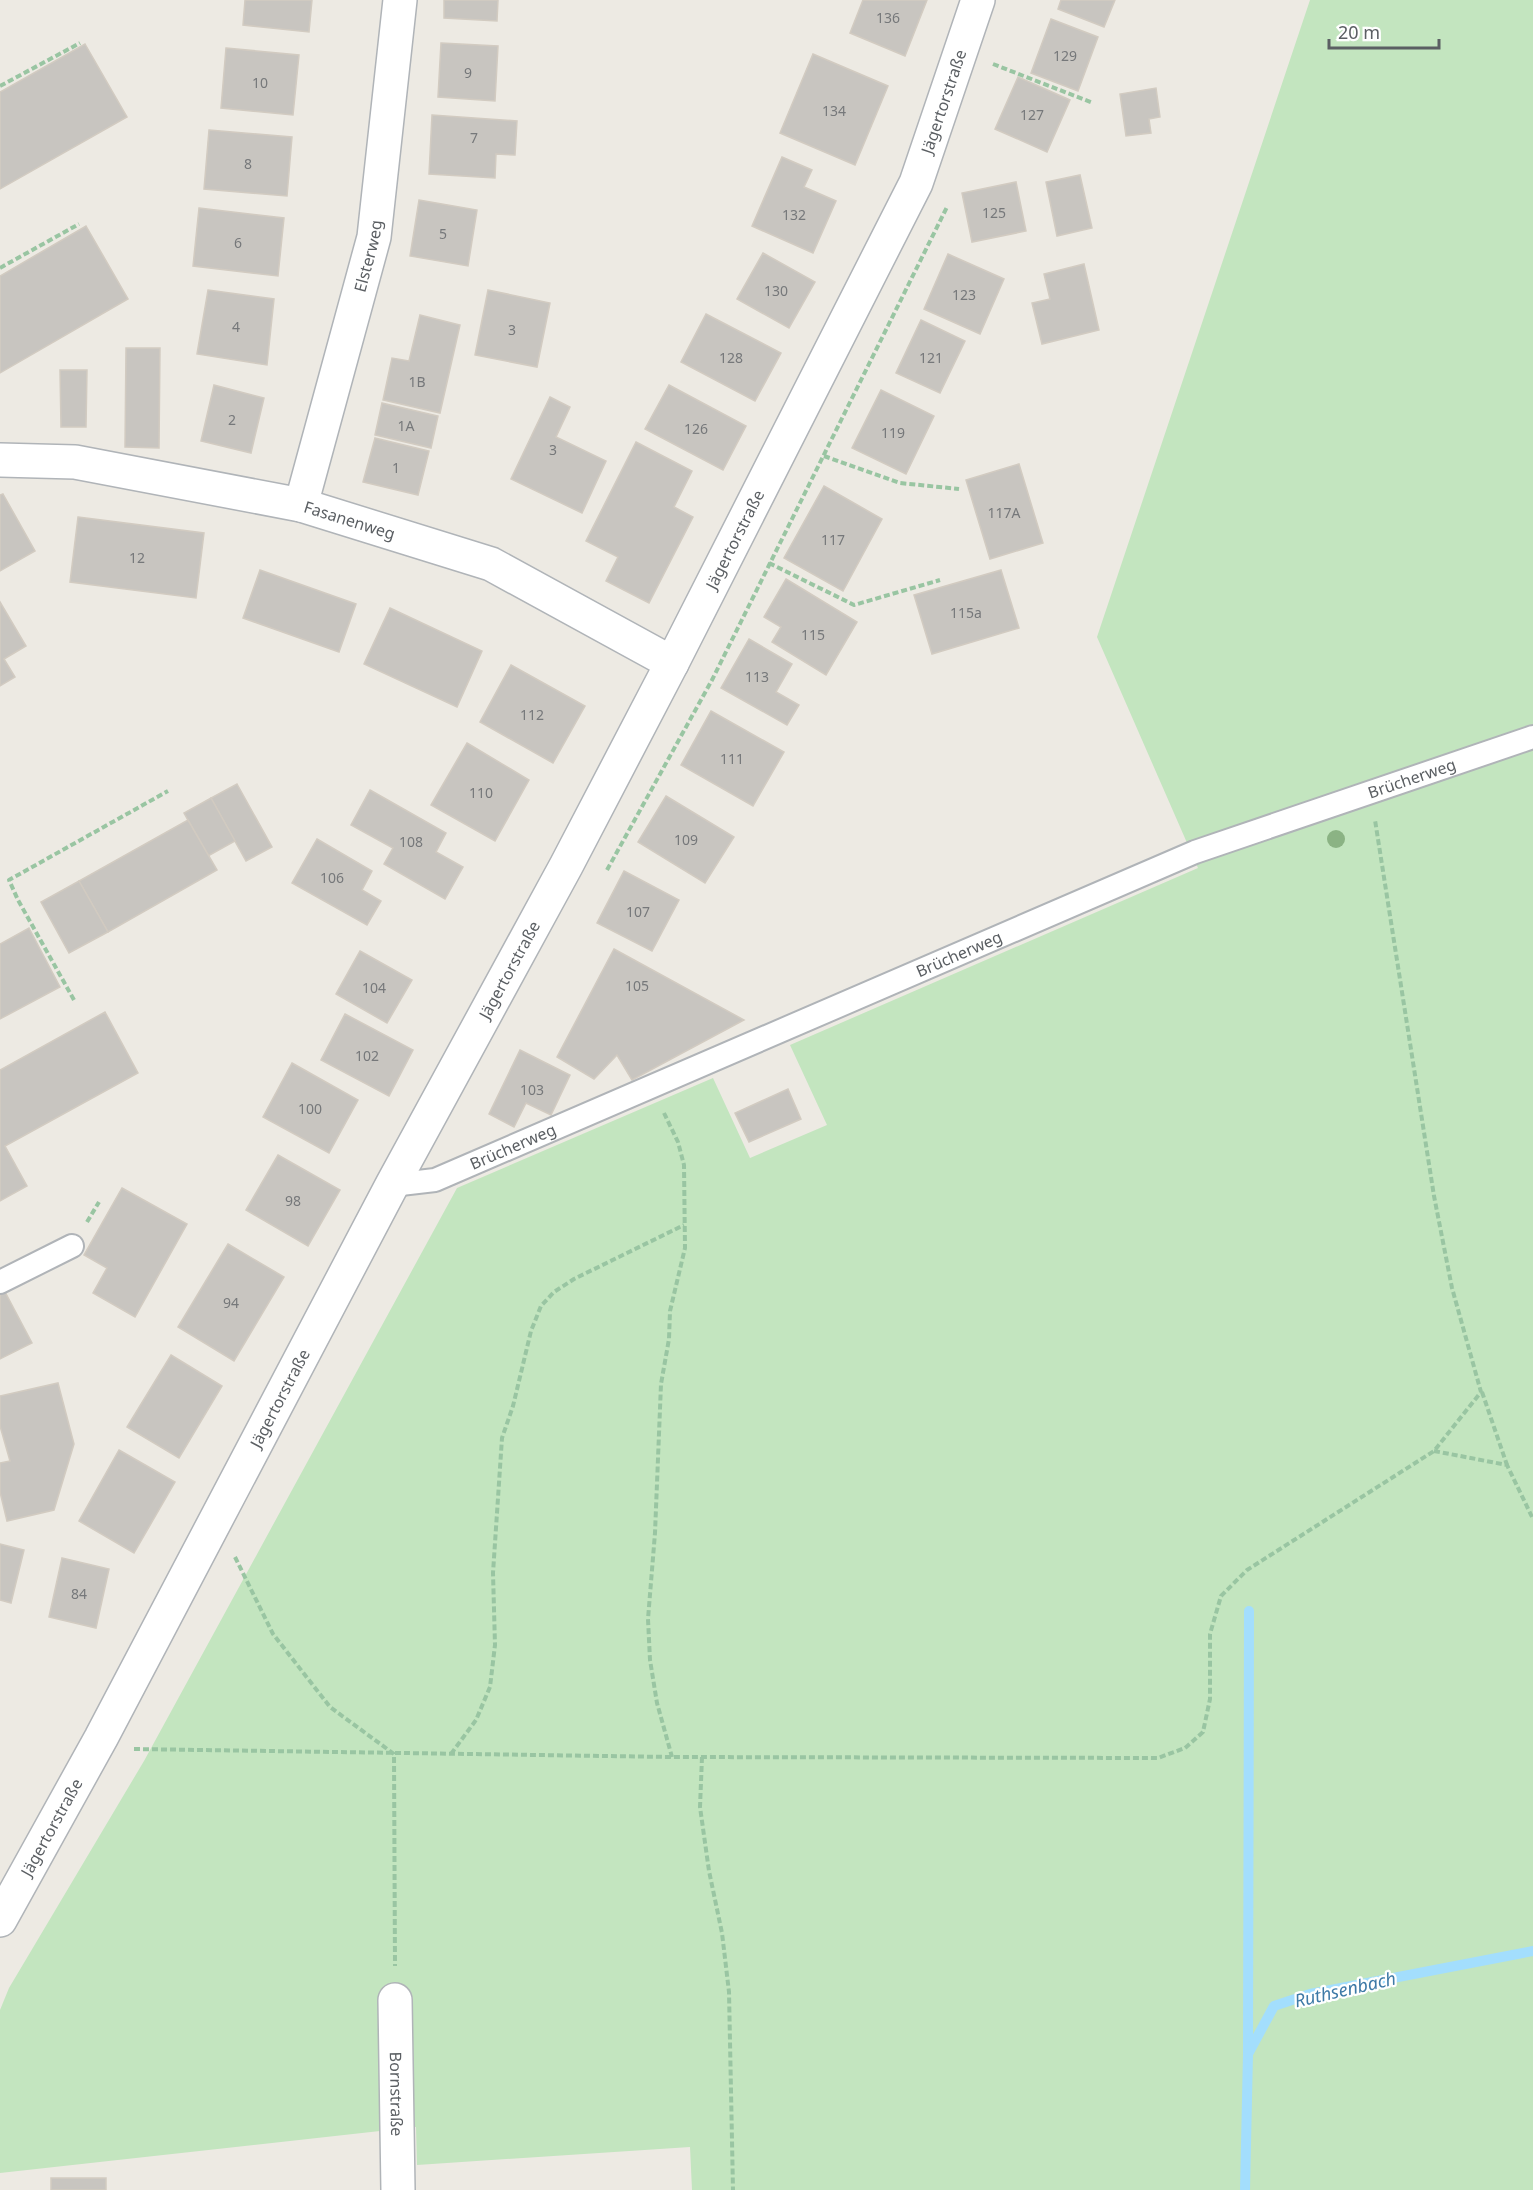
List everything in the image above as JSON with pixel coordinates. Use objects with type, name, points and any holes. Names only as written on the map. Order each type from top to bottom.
[{"type":"street","name":"Elsterweg","points":[[301,505],[374,237],[400,0]]},
{"type":"street","name":"Jägertorstraße","points":[[0,1920],[101,1738],[392,1185],[571,857],[672,663],[916,183],[978,0]]},
{"type":"street","name":"Fasanenweg","points":[[0,460],[75,462],[301,505],[491,564],[672,663]]},
{"type":"street","name":"Bornstraße","points":[[395,2000],[398,2190]]},
{"type":"lane","name":"Brücherweg","points":[[392,1185],[435,1180],[1195,852],[1533,737]]},
{"type":"lane","points":[[0,1282],[72,1246]]},
{"type":"path","points":[[0,86],[80,43]]},
{"type":"path","points":[[995,65],[1093,103]]},
{"type":"path","points":[[0,268],[79,224]]},
{"type":"path","points":[[824,456],[900,483],[959,489]]},
{"type":"path","points":[[770,564],[854,605],[940,580]]},
{"type":"path","points":[[74,1000],[9,880],[168,791]]},
{"type":"path","points":[[1371,793],[1434,1196],[1452,1288],[1481,1392],[1507,1465],[1533,1519]]},
{"type":"path","points":[[651,1087],[678,1142],[684,1166],[686,1192],[685,1248],[670,1311],[669,1339],[660,1384],[655,1533],[648,1619],[650,1660],[657,1703],[672,1757]]},
{"type":"path","points":[[451,1755],[476,1720],[490,1687],[495,1645],[493,1573],[502,1438],[513,1406],[531,1331],[541,1306],[554,1292],[574,1279],[684,1225]]},
{"type":"path","points":[[126,1749],[672,1757],[1158,1758],[1185,1748],[1203,1732],[1210,1699],[1210,1634],[1221,1596],[1247,1570],[1434,1451],[1481,1392]]},
{"type":"path","points":[[1434,1451],[1507,1465]]},
{"type":"path","points":[[233,1553],[273,1634],[330,1707],[394,1754]]},
{"type":"path","points":[[394,1754],[395,2000]]},
{"type":"path","points":[[702,1757],[700,1807],[709,1871],[722,1933],[729,1992],[733,2190]]},
{"type":"green space","points":[[1310,0],[1533,0],[1533,2190],[692,2190],[690,2147],[417,2165],[416,2127],[0,2173],[0,2010],[9,1988],[144,1761],[457,1188],[713,1078],[750,1158],[827,1125],[790,1045],[1198,868],[1097,637]]},
{"type":"building","points":[[245,0],[312,0],[309,32],[243,25]]},
{"type":"building","points":[[444,0],[498,0],[497,21],[444,18]]},
{"type":"building","points":[[863,0],[927,0],[905,56],[850,33]]},
{"type":"building","points":[[1061,0],[1115,0],[1104,27],[1058,9]]},
{"type":"building","points":[[1051,19],[1098,37],[1078,91],[1031,73]]},
{"type":"building","points":[[441,43],[498,46],[495,101],[438,97]]},
{"type":"building","points":[[85,44],[127,117],[0,189],[0,92]]},
{"type":"building","points":[[226,48],[299,55],[293,115],[221,108]]},
{"type":"building","points":[[813,54],[888,86],[855,165],[780,133]]},
{"type":"building","points":[[1018,77],[1070,100],[1047,152],[995,129]]},
{"type":"building","points":[[1156,88],[1160,117],[1149,119],[1151,133],[1126,136],[1120,94]]},
{"type":"building","points":[[432,115],[517,121],[515,155],[496,154],[495,178],[429,174]]},
{"type":"building","points":[[209,130],[292,137],[287,196],[204,189]]},
{"type":"building","points":[[782,157],[812,170],[804,187],[836,201],[813,253],[752,226]]},
{"type":"building","points":[[1080,175],[1092,228],[1057,236],[1046,182]]},
{"type":"building","points":[[1016,182],[1026,231],[972,242],[962,193]]},
{"type":"building","points":[[419,200],[477,210],[468,266],[410,256]]},
{"type":"building","points":[[199,208],[284,218],[278,276],[193,266]]},
{"type":"building","points":[[86,226],[128,299],[0,373],[0,276]]},
{"type":"building","points":[[763,253],[815,282],[789,328],[737,299]]},
{"type":"building","points":[[948,254],[1004,279],[980,334],[924,309]]},
{"type":"building","points":[[1084,264],[1099,330],[1042,344],[1032,303],[1050,299],[1044,274]]},
{"type":"building","points":[[208,290],[274,299],[267,365],[197,354]]},
{"type":"building","points":[[488,290],[550,303],[537,367],[475,355]]},
{"type":"building","points":[[706,314],[781,353],[755,401],[681,362]]},
{"type":"building","points":[[420,315],[460,325],[440,413],[383,400],[392,358],[409,361]]},
{"type":"building","points":[[921,320],[965,341],[940,393],[896,373]]},
{"type":"building","points":[[126,348],[160,348],[159,448],[125,447]]},
{"type":"building","points":[[60,370],[87,370],[86,427],[61,427]]},
{"type":"building","points":[[214,385],[264,398],[251,453],[201,441]]},
{"type":"building","points":[[669,385],[746,426],[723,470],[645,429]]},
{"type":"building","points":[[881,390],[934,416],[906,474],[852,448]]},
{"type":"building","points":[[550,397],[570,407],[556,437],[606,461],[582,513],[511,479]]},
{"type":"building","points":[[382,403],[438,416],[431,448],[375,435]]},
{"type":"building","points":[[375,438],[429,451],[418,495],[363,482]]},
{"type":"building","points":[[636,442],[692,471],[674,507],[693,517],[649,603],[606,581],[618,557],[586,541]]},
{"type":"building","points":[[1019,464],[1043,543],[990,559],[966,480]]},
{"type":"building","points":[[824,486],[882,519],[843,591],[784,558]]},
{"type":"building","points":[[3,494],[35,551],[0,571],[0,495]]},
{"type":"building","points":[[78,517],[204,533],[196,598],[70,582]]},
{"type":"building","points":[[260,570],[356,604],[339,652],[243,618]]},
{"type":"building","points":[[1001,570],[1019,628],[932,654],[914,595]]},
{"type":"building","points":[[786,579],[857,622],[826,675],[772,642],[781,627],[764,617]]},
{"type":"building","points":[[0,602],[26,646],[4,659],[15,677],[0,686]]},
{"type":"building","points":[[390,608],[482,651],[457,707],[364,664]]},
{"type":"building","points":[[749,639],[792,664],[776,692],[799,705],[787,725],[721,688]]},
{"type":"building","points":[[511,665],[585,706],[553,763],[480,722]]},
{"type":"building","points":[[711,711],[784,752],[753,806],[681,765]]},
{"type":"building","points":[[467,743],[529,780],[495,841],[431,805]]},
{"type":"building","points":[[237,784],[272,847],[246,861],[211,798]]},
{"type":"building","points":[[370,790],[446,833],[436,852],[463,867],[445,899],[384,864],[393,848],[351,825]]},
{"type":"building","points":[[666,796],[734,837],[705,883],[638,842]]},
{"type":"building","points":[[211,798],[235,841],[208,856],[184,813]]},
{"type":"building","points":[[188,820],[217,870],[108,932],[79,881]]},
{"type":"building","points":[[317,839],[372,871],[362,890],[381,901],[367,925],[292,883]]},
{"type":"building","points":[[624,871],[679,900],[652,951],[597,923]]},
{"type":"building","points":[[79,881],[108,932],[69,953],[41,902]]},
{"type":"building","points":[[29,928],[60,987],[0,1019],[0,944]]},
{"type":"building","points":[[614,949],[744,1020],[632,1080],[617,1055],[594,1079],[557,1057]]},
{"type":"building","points":[[360,951],[412,980],[387,1023],[336,994]]},
{"type":"building","points":[[105,1012],[138,1073],[5,1146],[27,1186],[0,1201],[0,1070]]},
{"type":"building","points":[[345,1014],[413,1050],[389,1096],[321,1060]]},
{"type":"building","points":[[520,1050],[570,1075],[551,1115],[526,1103],[514,1127],[489,1114]]},
{"type":"building","points":[[292,1063],[358,1100],[329,1153],[263,1117]]},
{"type":"building","points":[[788,1089],[801,1119],[749,1142],[735,1113]]},
{"type":"building","points":[[278,1155],[340,1190],[308,1246],[246,1210]]},
{"type":"building","points":[[122,1188],[187,1224],[135,1317],[93,1293],[107,1268],[84,1255]]},
{"type":"building","points":[[228,1244],[284,1277],[234,1361],[178,1327]]},
{"type":"building","points":[[3,1288],[32,1343],[0,1359],[0,1290]]},
{"type":"building","points":[[171,1355],[222,1386],[179,1458],[127,1427]]},
{"type":"building","points":[[58,1383],[74,1444],[54,1510],[7,1521],[0,1492],[0,1463],[10,1461],[0,1426],[0,1396]]},
{"type":"building","points":[[119,1450],[175,1482],[134,1553],[79,1521]]},
{"type":"building","points":[[0,1544],[24,1550],[11,1603],[0,1600]]},
{"type":"building","points":[[62,1558],[109,1569],[96,1628],[49,1617]]},
{"type":"building","points":[[51,2178],[106,2178],[106,2190],[51,2190]]},
{"type":"waterway","points":[[1248,2052],[1249,1611]]},
{"type":"waterway","name":"Ruthsenbach","points":[[1245,2190],[1248,2054],[1274,2006],[1310,1994],[1533,1951]]}]
